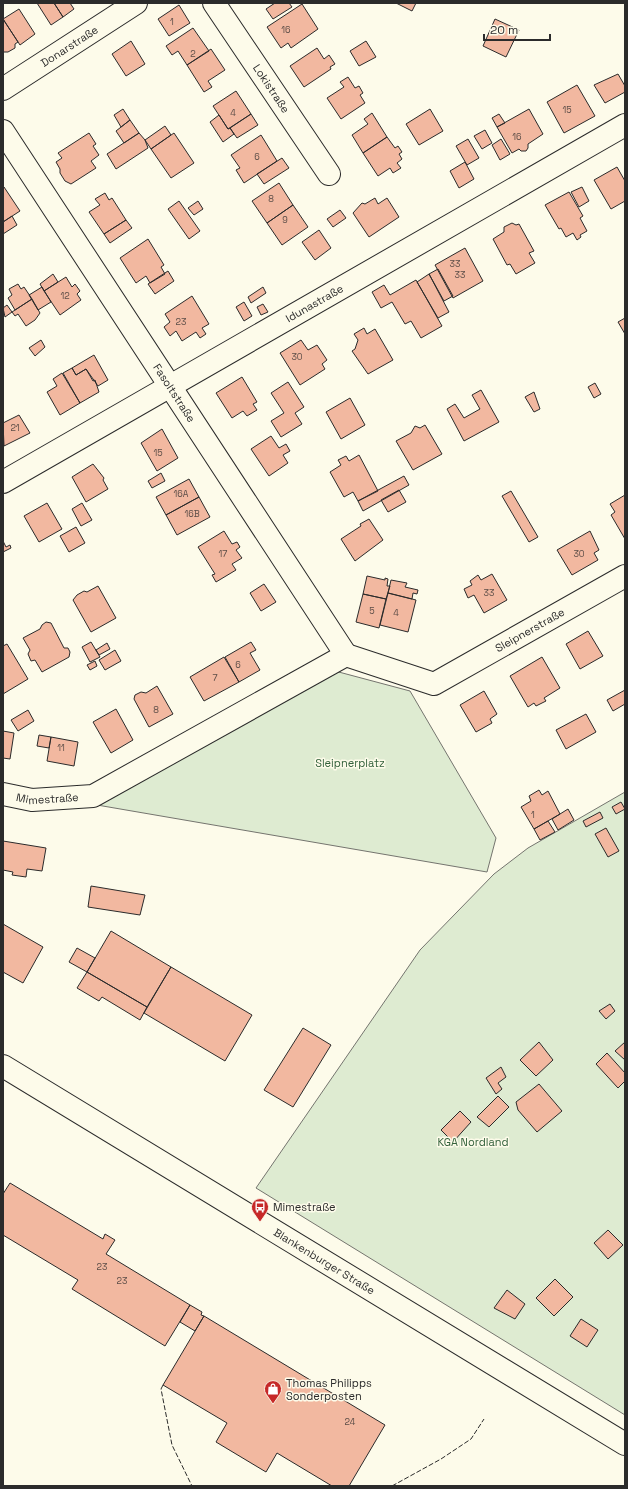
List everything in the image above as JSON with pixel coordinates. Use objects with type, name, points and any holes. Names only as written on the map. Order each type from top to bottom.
[{"type":"street","name":"Donarstraße","points":[[3,89],[136,3]]},
{"type":"street","name":"Lokistraße","points":[[214,3],[329,174]]},
{"type":"street","name":"Idunastraße","points":[[3,482],[625,125]]},
{"type":"street","name":"Fasoltstraße","points":[[4,135],[346,655]]},
{"type":"street","name":"Sleipnerstraße","points":[[346,655],[434,684],[625,576]]},
{"type":"street","name":"Mimestraße","points":[[3,794],[32,800],[93,796],[346,655]]},
{"type":"street","name":"Blankenburger Straße","points":[[3,1066],[625,1444]]},
{"type":"green space","name":"Sleipnerplatz","points":[[335,671],[410,691],[496,838],[487,872],[97,805]]},
{"type":"green space","name":"KGA Nordland","points":[[625,792],[625,1415],[256,1188],[420,950],[494,874],[528,848]]},
{"type":"building","points":[[37,3],[54,3],[63,17],[51,25]]},
{"type":"building","points":[[54,3],[70,3],[74,9],[63,17]]},
{"type":"building","points":[[275,3],[289,3],[292,7],[273,19],[266,9]]},
{"type":"building","points":[[396,3],[416,3],[412,11]]},
{"type":"building","points":[[302,4],[318,29],[291,48],[288,43],[281,48],[267,27]]},
{"type":"building","points":[[179,5],[190,23],[169,36],[158,19]]},
{"type":"building","points":[[19,9],[35,34],[20,45],[3,19]]},
{"type":"building","points":[[3,19],[18,42],[15,44],[15,48],[8,52],[3,52]]},
{"type":"building","points":[[495,19],[519,30],[506,57],[483,46]]},
{"type":"building","points":[[193,28],[209,51],[187,65],[178,51],[172,55],[166,46]]},
{"type":"building","points":[[131,41],[145,64],[126,76],[112,54]]},
{"type":"building","points":[[366,41],[376,57],[359,66],[350,51]]},
{"type":"building","points":[[317,48],[324,59],[329,55],[335,64],[330,67],[331,69],[304,87],[290,66]]},
{"type":"building","points":[[211,49],[225,70],[208,81],[212,87],[204,92],[187,65]]},
{"type":"building","points":[[618,74],[625,86],[625,92],[605,103],[594,85]]},
{"type":"building","points":[[348,77],[355,88],[359,86],[363,93],[360,95],[365,103],[341,119],[327,98],[344,87],[340,82]]},
{"type":"building","points":[[577,85],[595,116],[564,133],[547,102]]},
{"type":"building","points":[[236,91],[251,114],[228,129],[213,106]]},
{"type":"building","points":[[123,109],[130,120],[121,127],[114,115]]},
{"type":"building","points":[[430,109],[443,131],[419,145],[406,124]]},
{"type":"building","points":[[529,109],[543,134],[528,144],[526,151],[521,151],[519,149],[512,153],[497,127]]},
{"type":"building","points":[[372,113],[387,137],[363,153],[352,135],[368,124],[364,119]]},
{"type":"building","points":[[251,114],[258,125],[237,138],[230,128]]},
{"type":"building","points":[[499,114],[505,123],[497,127],[492,118]]},
{"type":"building","points":[[219,115],[228,129],[230,128],[234,134],[223,142],[210,122]]},
{"type":"building","points":[[130,120],[139,133],[124,143],[116,131]]},
{"type":"building","points":[[165,126],[171,135],[151,149],[145,140]]},
{"type":"building","points":[[485,130],[492,143],[482,149],[474,136]]},
{"type":"building","points":[[89,133],[96,144],[93,146],[99,155],[91,161],[96,168],[71,184],[65,181],[60,173],[60,169],[56,162],[62,158],[58,153]]},
{"type":"building","points":[[139,133],[145,140],[148,148],[116,169],[107,154]]},
{"type":"building","points":[[174,133],[194,163],[171,178],[151,149]]},
{"type":"building","points":[[261,135],[277,161],[244,183],[236,170],[240,168],[231,155]]},
{"type":"building","points":[[387,137],[395,148],[398,146],[402,152],[399,154],[402,159],[397,163],[401,168],[393,173],[390,168],[378,176],[363,153]]},
{"type":"building","points":[[468,139],[479,158],[467,165],[456,146]]},
{"type":"building","points":[[501,139],[510,154],[500,160],[492,145]]},
{"type":"building","points":[[282,158],[289,168],[264,184],[257,174]]},
{"type":"building","points":[[465,162],[474,179],[459,188],[450,171]]},
{"type":"building","points":[[617,167],[625,181],[625,201],[611,209],[594,180]]},
{"type":"building","points":[[279,183],[293,205],[267,223],[252,201]]},
{"type":"building","points":[[4,187],[20,211],[3,222],[3,188]]},
{"type":"building","points":[[582,187],[589,201],[579,207],[571,192]]},
{"type":"building","points":[[569,192],[583,216],[580,218],[587,231],[580,235],[581,237],[577,240],[573,233],[566,237],[561,228],[559,229],[545,205]]},
{"type":"building","points":[[105,193],[109,200],[112,198],[126,220],[104,234],[89,212],[100,205],[95,199]]},
{"type":"building","points":[[375,198],[378,204],[387,198],[399,217],[369,237],[353,213],[362,203],[365,204]]},
{"type":"building","points":[[179,201],[200,231],[189,239],[168,209]]},
{"type":"building","points":[[198,201],[203,209],[194,215],[188,208]]},
{"type":"building","points":[[293,205],[308,227],[282,245],[267,223]]},
{"type":"building","points":[[340,210],[346,218],[333,227],[327,219]]},
{"type":"building","points":[[12,216],[17,225],[3,234],[3,222]]},
{"type":"building","points":[[126,220],[132,228],[110,243],[104,234]]},
{"type":"building","points":[[512,223],[516,225],[519,224],[534,251],[529,253],[535,263],[516,274],[510,264],[507,265],[493,239],[504,232],[504,227]]},
{"type":"building","points":[[319,230],[331,248],[315,260],[302,242]]},
{"type":"building","points":[[148,239],[164,265],[161,267],[165,274],[150,283],[146,276],[136,283],[120,258]]},
{"type":"building","points":[[465,248],[483,281],[453,298],[435,265]]},
{"type":"building","points":[[438,269],[453,296],[444,301],[429,274]]},
{"type":"building","points":[[168,271],[174,281],[155,294],[148,284]]},
{"type":"building","points":[[53,274],[58,282],[44,291],[40,284]]},
{"type":"building","points":[[429,274],[449,312],[438,318],[417,282]]},
{"type":"building","points":[[66,277],[72,287],[75,284],[80,291],[77,294],[81,300],[60,315],[44,291]]},
{"type":"building","points":[[416,280],[442,326],[421,338],[411,321],[405,324],[392,302],[381,308],[372,292],[384,285],[390,295]]},
{"type":"building","points":[[18,284],[21,289],[24,287],[32,299],[15,310],[8,298],[12,295],[9,289]]},
{"type":"building","points":[[42,287],[51,302],[38,310],[29,295]]},
{"type":"building","points":[[263,287],[266,293],[251,303],[248,297]]},
{"type":"building","points":[[192,296],[209,324],[202,328],[206,334],[200,338],[196,332],[182,341],[176,331],[170,336],[164,327],[170,322],[165,314]]},
{"type":"building","points":[[32,299],[40,313],[35,320],[26,326],[18,314],[15,316],[12,312]]},
{"type":"building","points":[[244,302],[252,316],[244,321],[236,307]]},
{"type":"building","points":[[263,304],[268,312],[261,315],[257,307]]},
{"type":"building","points":[[7,305],[12,312],[5,317],[3,308]]},
{"type":"building","points":[[625,318],[625,334],[618,322]]},
{"type":"building","points":[[364,328],[367,334],[375,329],[393,360],[368,374],[352,351],[355,349],[358,340],[354,334]]},
{"type":"building","points":[[41,340],[45,347],[35,356],[29,348]]},
{"type":"building","points":[[301,340],[308,350],[317,345],[327,360],[322,364],[325,369],[300,385],[280,353]]},
{"type":"building","points":[[94,355],[108,380],[98,386],[86,369],[76,375],[72,368]]},
{"type":"building","points":[[72,368],[76,375],[86,369],[93,381],[95,380],[99,392],[80,403],[63,373]]},
{"type":"building","points":[[62,373],[80,403],[60,415],[47,392],[57,386],[53,379]]},
{"type":"building","points":[[242,377],[257,402],[253,404],[257,410],[247,416],[243,411],[232,418],[216,393]]},
{"type":"building","points":[[288,382],[304,407],[295,413],[302,424],[281,437],[271,421],[284,413],[271,393]]},
{"type":"building","points":[[595,383],[601,394],[594,398],[588,387]]},
{"type":"building","points":[[481,390],[499,422],[464,441],[447,409],[455,404],[464,418],[480,409],[472,395]]},
{"type":"building","points":[[534,392],[540,409],[534,412],[525,397]]},
{"type":"building","points":[[350,398],[365,425],[341,439],[326,412]]},
{"type":"building","points":[[19,415],[30,433],[4,446],[3,423]]},
{"type":"building","points":[[425,425],[442,454],[413,470],[396,441],[411,433],[415,426],[420,428]]},
{"type":"building","points":[[162,429],[178,458],[157,471],[141,443]]},
{"type":"building","points":[[271,436],[279,448],[286,444],[290,451],[283,455],[288,463],[269,476],[251,449]]},
{"type":"building","points":[[359,455],[378,491],[358,501],[353,492],[344,497],[330,472],[341,465],[338,460],[346,456],[349,461]]},
{"type":"building","points":[[93,464],[104,478],[103,480],[108,489],[86,502],[72,477]]},
{"type":"building","points":[[161,473],[165,481],[152,488],[148,481]]},
{"type":"building","points":[[404,476],[409,485],[363,511],[358,501]]},
{"type":"building","points":[[189,479],[199,497],[166,515],[156,497]]},
{"type":"building","points":[[399,490],[406,502],[388,512],[381,500]]},
{"type":"building","points":[[511,491],[538,537],[529,542],[502,496]]},
{"type":"building","points":[[625,495],[625,539],[611,515],[615,512],[610,504]]},
{"type":"building","points":[[199,497],[210,517],[177,535],[166,515]]},
{"type":"building","points":[[47,503],[62,529],[39,542],[24,516]]},
{"type":"building","points":[[82,503],[92,520],[81,526],[72,509]]},
{"type":"building","points":[[369,519],[383,540],[355,561],[341,539]]},
{"type":"building","points":[[76,527],[85,543],[69,552],[60,536]]},
{"type":"building","points":[[224,531],[232,544],[237,542],[240,547],[236,550],[242,558],[232,564],[236,570],[216,582],[212,575],[215,574],[198,547]]},
{"type":"building","points":[[590,531],[599,550],[594,553],[598,560],[572,575],[557,550]]},
{"type":"building","points":[[3,541],[6,547],[10,545],[11,548],[3,552]]},
{"type":"building","points":[[492,574],[507,600],[484,613],[474,595],[468,598],[464,589],[472,585],[470,581],[478,575],[481,580]]},
{"type":"building","points":[[367,576],[385,580],[385,578],[388,579],[387,586],[390,586],[386,599],[363,594]]},
{"type":"building","points":[[391,580],[407,583],[405,587],[418,590],[417,594],[413,593],[412,599],[388,593]]},
{"type":"building","points":[[264,584],[276,602],[261,611],[250,593]]},
{"type":"building","points":[[98,586],[116,618],[91,632],[73,600],[77,595],[84,591],[87,592]]},
{"type":"building","points":[[388,593],[416,600],[408,632],[380,625]]},
{"type":"building","points":[[363,594],[386,599],[379,628],[356,622]]},
{"type":"building","points":[[46,622],[51,623],[64,648],[68,648],[70,652],[69,657],[42,672],[35,660],[31,661],[28,654],[30,650],[23,638],[40,629]]},
{"type":"building","points":[[588,631],[603,656],[580,669],[566,644]]},
{"type":"building","points":[[91,642],[100,657],[90,662],[82,647]]},
{"type":"building","points":[[251,642],[256,650],[250,653],[260,670],[239,682],[225,657]]},
{"type":"building","points":[[107,643],[110,649],[99,655],[96,650]]},
{"type":"building","points":[[7,644],[28,679],[3,694],[3,646]]},
{"type":"building","points":[[115,650],[121,661],[105,670],[99,660]]},
{"type":"building","points":[[224,657],[239,682],[204,701],[190,677]]},
{"type":"building","points":[[542,657],[560,688],[544,698],[546,701],[536,706],[534,703],[528,707],[510,676]]},
{"type":"building","points":[[95,661],[97,666],[90,670],[87,665]]},
{"type":"building","points":[[157,686],[173,714],[149,727],[134,699],[135,695],[141,692],[146,693]]},
{"type":"building","points":[[625,690],[625,704],[613,711],[607,700]]},
{"type":"building","points":[[484,691],[497,714],[490,719],[492,723],[476,732],[460,705]]},
{"type":"building","points":[[116,709],[133,740],[111,753],[93,722]]},
{"type":"building","points":[[28,710],[34,721],[18,731],[11,720]]},
{"type":"building","points":[[586,714],[596,732],[566,749],[556,730]]},
{"type":"building","points":[[3,731],[14,733],[10,759],[3,758]]},
{"type":"building","points":[[39,735],[51,737],[49,748],[37,746]]},
{"type":"building","points":[[51,737],[78,742],[74,766],[47,761]]},
{"type":"building","points":[[539,790],[542,795],[548,791],[560,814],[534,829],[521,807],[531,801],[529,796]]},
{"type":"building","points":[[621,802],[625,809],[616,814],[612,807]]},
{"type":"building","points":[[568,809],[574,820],[558,830],[552,819]]},
{"type":"building","points":[[600,812],[603,818],[586,827],[583,821]]},
{"type":"building","points":[[548,821],[555,832],[540,840],[534,829]]},
{"type":"building","points":[[606,828],[619,851],[608,857],[595,834]]},
{"type":"building","points":[[3,841],[46,848],[42,871],[27,869],[26,877],[12,875],[13,872],[3,870]]},
{"type":"building","points":[[91,886],[145,895],[140,915],[88,907]]},
{"type":"building","points":[[3,924],[43,947],[23,983],[3,972]]},
{"type":"building","points":[[111,931],[171,967],[147,1007],[87,972]]},
{"type":"building","points":[[77,948],[95,958],[87,972],[69,962]]},
{"type":"building","points":[[171,967],[252,1015],[225,1061],[144,1013]]},
{"type":"building","points":[[87,972],[147,1007],[140,1020],[102,997],[99,1001],[77,988]]},
{"type":"building","points":[[610,1004],[615,1011],[606,1019],[599,1011]]},
{"type":"building","points":[[303,1028],[331,1045],[293,1107],[264,1090]]},
{"type":"building","points":[[539,1042],[553,1060],[536,1076],[520,1060]]},
{"type":"building","points":[[625,1042],[625,1060],[615,1051]]},
{"type":"building","points":[[607,1053],[625,1073],[625,1081],[618,1088],[596,1064]]},
{"type":"building","points":[[501,1067],[506,1077],[498,1083],[502,1089],[496,1094],[486,1078]]},
{"type":"building","points":[[539,1084],[562,1111],[537,1132],[518,1110],[516,1102]]},
{"type":"building","points":[[498,1096],[509,1107],[489,1127],[477,1117]]},
{"type":"building","points":[[460,1111],[471,1122],[453,1142],[441,1130]]},
{"type":"building","points":[[10,1183],[103,1239],[105,1234],[115,1240],[106,1254],[190,1305],[165,1346],[72,1289],[78,1280],[3,1235],[3,1194]]},
{"type":"building","points":[[608,1230],[623,1245],[608,1259],[594,1243]]},
{"type":"building","points":[[555,1279],[573,1297],[554,1316],[536,1298]]},
{"type":"building","points":[[507,1290],[525,1304],[515,1319],[494,1308]]},
{"type":"building","points":[[190,1305],[202,1312],[201,1315],[204,1316],[195,1331],[180,1322]]},
{"type":"building","name":"Thomas Philipps Sonderposten","points":[[204,1316],[385,1425],[349,1486],[332,1486],[277,1453],[266,1472],[216,1442],[227,1423],[163,1385]]},
{"type":"building","points":[[581,1319],[598,1330],[587,1347],[570,1336]]},
{"type":"fence","points":[[163,1385],[161,1389],[172,1445],[192,1486]]},
{"type":"fence","points":[[392,1486],[441,1459],[471,1439],[484,1419]]},
{"type":"place","name":"Mimestraße","points":[[260,1222]]},
{"type":"place","name":"Thomas Philipps Sonderposten","points":[[273,1404]]}]
